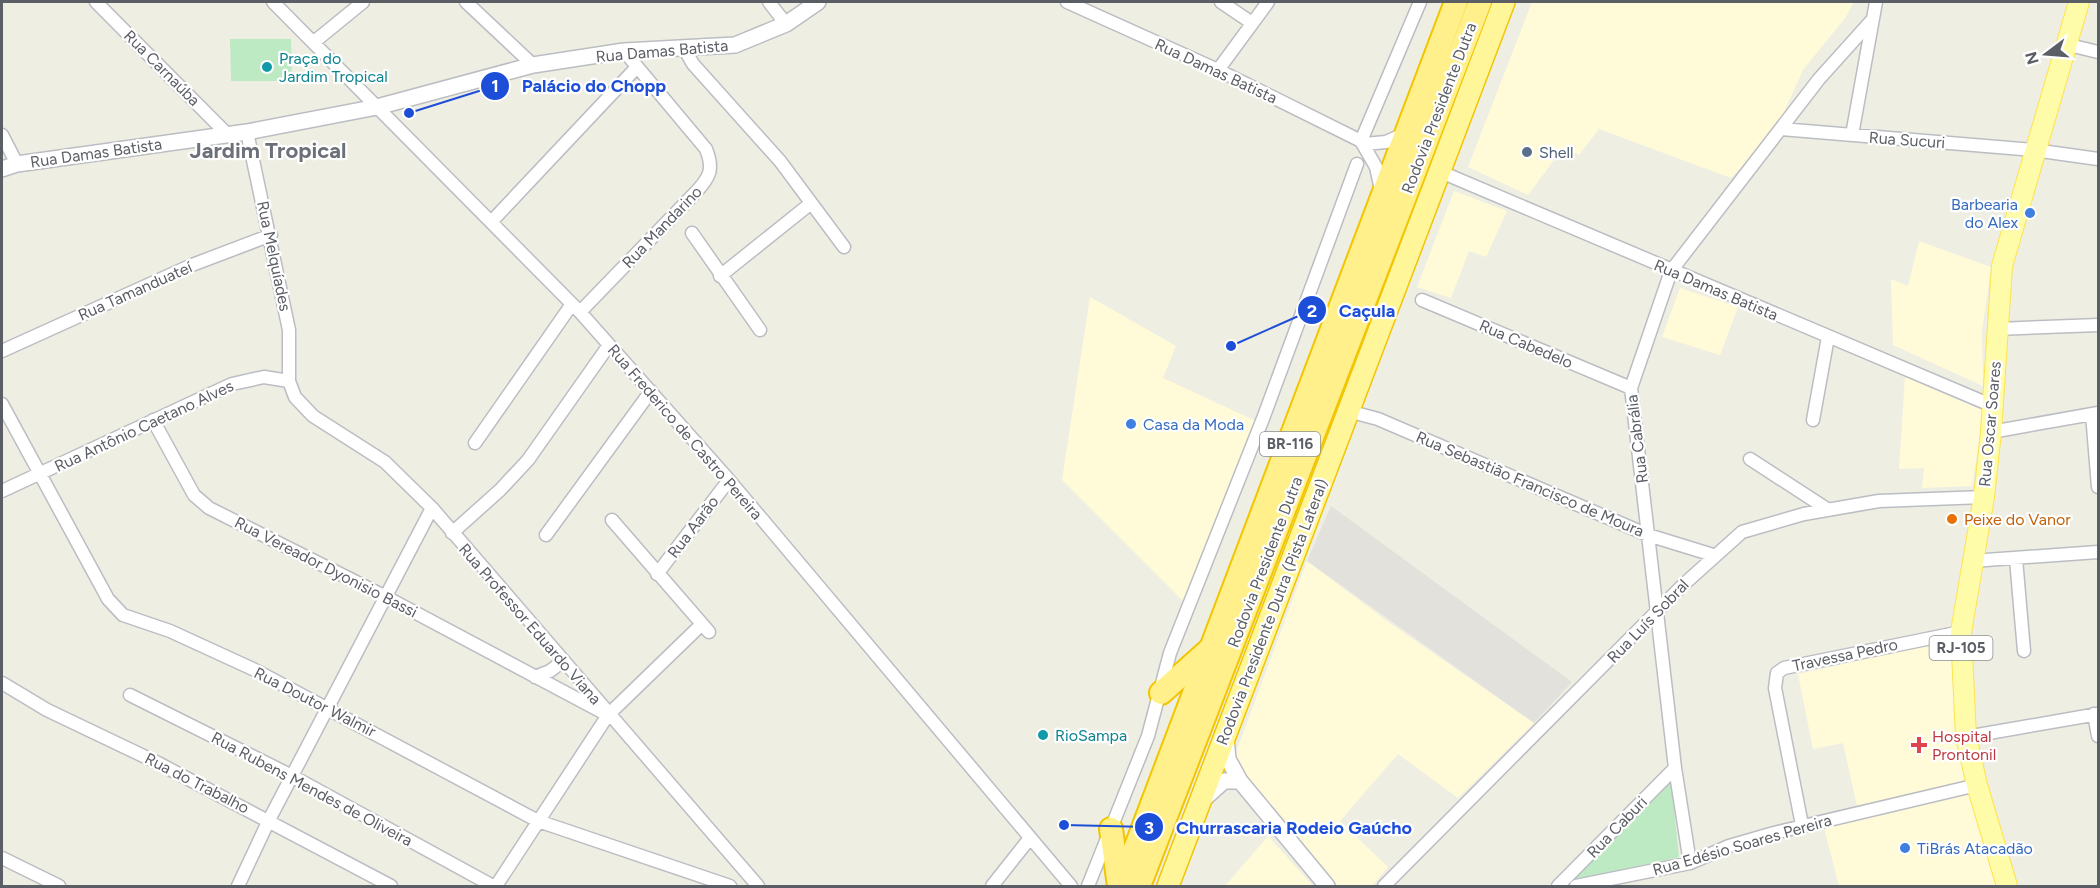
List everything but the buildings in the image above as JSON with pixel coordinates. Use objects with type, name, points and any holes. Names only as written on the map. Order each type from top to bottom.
[{"type":"highway","name":"Rodovia Presidente Dutra","points":[[1120,886],[1270,498],[1382,193],[1456,2]]},
{"type":"highway","name":"Rodovia Presidente Dutra","points":[[1139,886],[1480,2]]},
{"type":"highway","name":"Rodovia Presidente Dutra (Pista Lateral)","points":[[1168,886],[1504,2]]},
{"type":"highway","points":[[1161,693],[1212,647]]},
{"type":"highway","points":[[1112,829],[1120,886]]},
{"type":"main road","name":"Rua Oscar Soares","points":[[2007,886],[1977,785],[1966,737],[1961,632],[1984,497],[2006,243],[2079,2]]},
{"type":"street","name":"Rua Carnaúba","points":[[96,2],[228,135]]},
{"type":"street","name":"Rua Frederico de Castro Pereira","points":[[273,2],[492,221],[576,308],[651,391],[729,480],[1071,886]]},
{"type":"street","points":[[314,42],[363,2]]},
{"type":"street","points":[[466,2],[533,65]]},
{"type":"street","points":[[769,2],[786,24]]},
{"type":"street","name":"Rua Damas Batista","points":[[2,169],[17,164],[247,132],[377,107],[533,65],[624,51],[685,50],[745,42],[786,24],[818,2]]},
{"type":"street","name":"Rua Damas Batista","points":[[1067,2],[1218,70],[1363,142]]},
{"type":"street","points":[[1221,2],[1252,23]]},
{"type":"street","points":[[1218,70],[1268,2]]},
{"type":"street","points":[[1382,193],[1376,168],[1363,142],[1420,2]]},
{"type":"street","points":[[1852,135],[1876,2]]},
{"type":"street","name":"Rua Cabrália","points":[[1690,862],[1675,768],[1659,611],[1631,388],[1671,271],[1819,79],[1873,19]]},
{"type":"street","points":[[2065,44],[2098,52]]},
{"type":"street","points":[[685,50],[693,64],[780,161],[844,247]]},
{"type":"street","name":"Rua Mandarino","points":[[576,308],[696,192],[708,178],[712,168],[706,149],[624,51]]},
{"type":"street","points":[[492,221],[637,68]]},
{"type":"street","name":"Rua Sucuri","points":[[1781,129],[2034,150],[2098,159]]},
{"type":"street","name":"Rua Melquíades","points":[[247,132],[271,235],[289,330],[289,381]]},
{"type":"street","points":[[1363,142],[1386,142],[1407,132]]},
{"type":"street","points":[[2,135],[17,164]]},
{"type":"street","points":[[1088,886],[1148,736],[1170,653],[1260,427],[1357,164]]},
{"type":"street","name":"Rua Damas Batista","points":[[1441,172],[1993,406]]},
{"type":"street","points":[[720,276],[810,204]]},
{"type":"street","points":[[692,233],[760,330]]},
{"type":"street","name":"Rua Tamanduateí","points":[[2,351],[192,265],[271,235]]},
{"type":"street","name":"Rua Cabedelo","points":[[1422,300],[1631,388]]},
{"type":"street","points":[[475,443],[576,308]]},
{"type":"street","points":[[1997,329],[2098,325]]},
{"type":"street","points":[[1813,420],[1828,337]]},
{"type":"street","points":[[452,533],[500,490],[528,460],[609,345]]},
{"type":"street","name":"Rua Antônio Caetano Alves","points":[[2,491],[232,384],[264,376],[289,381]]},
{"type":"street","name":"Rua Professor Eduardo Viana","points":[[289,381],[295,397],[303,407],[385,462],[432,508],[608,715],[758,886]]},
{"type":"street","points":[[546,535],[651,391]]},
{"type":"street","name":"Rua Doutor Walmir","points":[[2,404],[114,609],[134,621],[170,631],[255,670],[538,821],[730,886]]},
{"type":"street","name":"Rua Sebastião Francisco de Moura","points":[[1348,411],[1378,419],[1648,535],[1713,555]]},
{"type":"street","points":[[1991,432],[2095,413],[2098,487]]},
{"type":"street","name":"Rua Vereador Dyonisio Bassi","points":[[153,420],[187,483],[201,502],[608,715]]},
{"type":"street","points":[[1750,459],[1827,509]]},
{"type":"street","name":"Rua Aarão","points":[[657,574],[729,480]]},
{"type":"street","name":"Rua Luís Sobral","points":[[1384,886],[1713,555],[1742,532],[1827,509],[1922,498],[1984,497]]},
{"type":"street","points":[[238,886],[269,820],[432,508]]},
{"type":"street","points":[[494,886],[608,715],[705,628],[612,520]]},
{"type":"street","points":[[1972,561],[2098,552]]},
{"type":"street","points":[[2016,559],[2024,651]]},
{"type":"street","name":"Travessa Pedro","points":[[1802,825],[1775,688],[1777,673],[1784,668],[1839,655],[1961,632]]},
{"type":"street","points":[[535,677],[550,671],[563,661]]},
{"type":"street","name":"Rua do Trabalho","points":[[2,683],[48,710],[269,820],[391,886]]},
{"type":"street","name":"Rua Rubens Mendes de Oliveira","points":[[130,694],[292,776],[494,886]]},
{"type":"street","points":[[1966,737],[2096,714],[2098,735]]},
{"type":"street","points":[[1226,732],[1228,759],[1240,781],[1327,886]]},
{"type":"street","name":"Rua Caburi","points":[[1558,886],[1675,768]]},
{"type":"street","points":[[1195,814],[1218,784],[1229,780],[1240,781]]},
{"type":"street","name":"Rua Edésio Soares Pereira","points":[[1576,886],[1690,862],[1737,843],[1802,825],[1977,785]]},
{"type":"street","points":[[992,886],[1030,838]]},
{"type":"street","points":[[2,858],[58,886]]},
{"type":"shaded area","points":[[1532,2],[1854,2],[1845,18],[1803,70],[1776,129],[1731,178],[1599,129],[1579,155],[1573,152],[1569,157],[1560,152],[1528,195],[1468,167]]},
{"type":"shaded area","points":[[1454,191],[1507,211],[1486,257],[1469,251],[1451,298],[1417,287]]},
{"type":"shaded area","points":[[1919,241],[1991,267],[1982,331],[1983,386],[1893,345],[1891,279],[1908,286]]},
{"type":"shaded area","points":[[1680,288],[1738,307],[1720,355],[1662,337]]},
{"type":"shaded area","points":[[1090,297],[1176,346],[1163,378],[1258,422],[1187,605],[1062,480]]},
{"type":"shaded area","points":[[1905,377],[1984,411],[1972,486],[1922,488],[1924,468],[1899,469]]},
{"type":"shaded area","points":[[1331,506],[1572,682],[1534,723],[1307,561]]},
{"type":"shaded area","points":[[1307,561],[1387,621],[1534,723],[1458,798],[1398,754],[1340,821],[1388,867],[1372,886],[1338,886],[1239,767],[1235,755]]},
{"type":"shaded area","points":[[1956,639],[1954,680],[1966,781],[1857,806],[1843,743],[1813,749],[1798,674]]},
{"type":"shaded area","name":"TiBrás Atacadão","points":[[1971,793],[1999,886],[1839,886],[1824,828]]},
{"type":"shaded area","points":[[1268,836],[1313,886],[1225,886]]},
{"type":"green space","points":[[230,39],[291,39],[292,81],[231,81]]},
{"type":"green space","points":[[1671,780],[1679,857],[1568,885]]},
{"type":"place","name":"Praça do Jardim Tropical","points":[[267,67]]},
{"type":"place","name":"Palácio do Chopp","points":[[409,113]]},
{"type":"place","name":"Shell","points":[[1527,152]]},
{"type":"place","name":"Barbearia do Alex","points":[[2030,213]]},
{"type":"place","name":"Caçula","points":[[1231,346]]},
{"type":"place","name":"Casa da Moda","points":[[1131,424]]},
{"type":"place","name":"Peixe do Vanor","points":[[1952,519]]},
{"type":"place","name":"RioSampa","points":[[1043,735]]},
{"type":"place","name":"Hospital Prontonil","points":[[1919,745]]},
{"type":"place","name":"Churrascaria Rodeio Gaúcho","points":[[1064,825]]},
{"type":"place","name":"TiBrás Atacadão","points":[[1905,848]]},
{"type":"district","name":"Jardim Tropical","points":[[268,150]]}]
